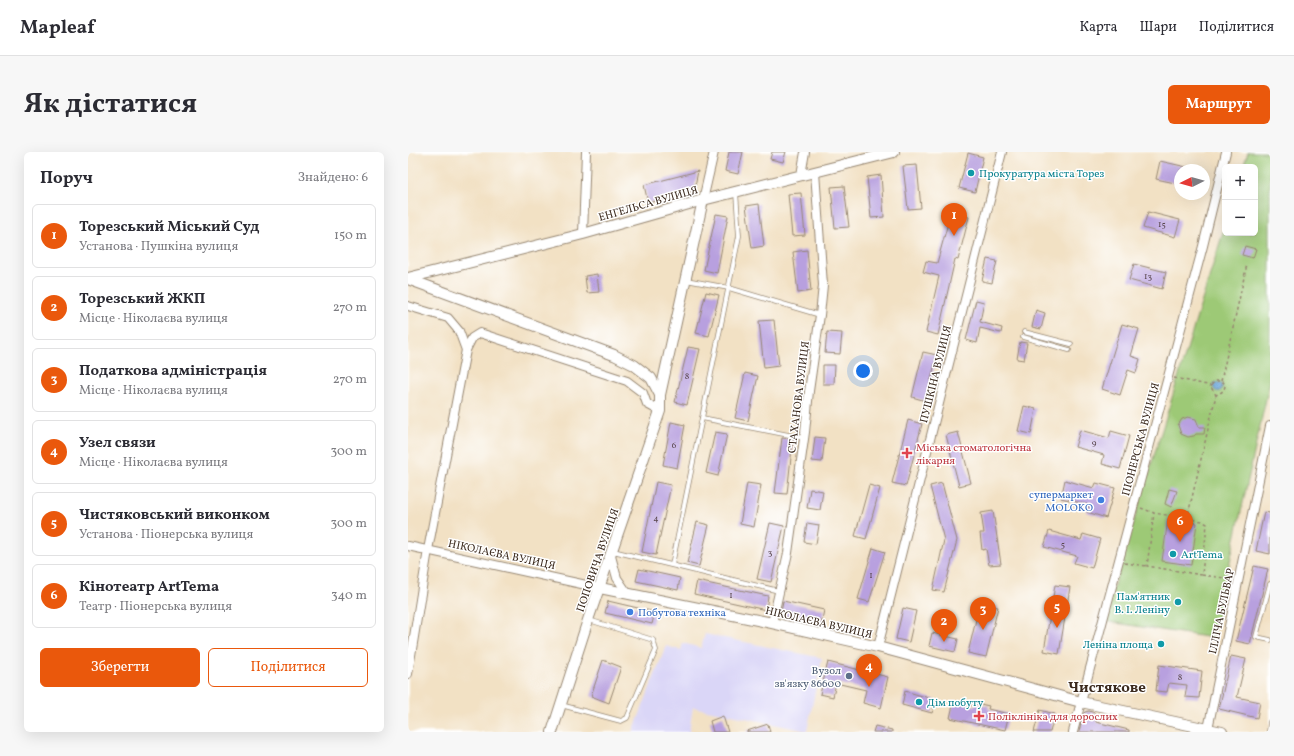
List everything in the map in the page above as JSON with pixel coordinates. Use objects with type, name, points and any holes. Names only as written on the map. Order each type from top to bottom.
[{"type":"street","points":[[583,234],[586,152]]},
{"type":"street","points":[[703,200],[714,152]]},
{"type":"street","points":[[801,176],[805,152]]},
{"type":"street","name":"ЕНГЕЛЬСА ВУЛИЦЯ","points":[[408,279],[583,234],[703,200],[894,152]]},
{"type":"street","name":"ПУШКІНА ВУЛИЦЯ","points":[[878,647],[1002,152]]},
{"type":"street","name":"ПІОНЕРСЬКА ВУЛИЦЯ","points":[[1073,732],[1204,246],[1226,152]]},
{"type":"street","name":"СТАХАНОВА ВУЛИЦЯ","points":[[772,623],[788,553],[823,285],[815,172]]},
{"type":"street","name":"ПОПОВИЧА ВУЛИЦЯ","points":[[552,732],[588,620],[660,411],[660,395],[703,200]]},
{"type":"street","name":"ЕНГЕЛЬСА ВУЛИЦЯ","points":[[408,279],[614,355],[634,365],[651,378],[660,395]]},
{"type":"street","points":[[408,306],[448,318],[459,331],[466,350]]},
{"type":"street","points":[[408,674],[428,550],[466,350],[472,338],[480,333],[627,381],[643,393],[647,404],[660,411]]},
{"type":"street","name":"ІЛЛІЧА БУЛЬВАР","points":[[1208,729],[1270,426]]},
{"type":"street","name":"НІКОЛАЄВА ВУЛИЦЯ","points":[[408,546],[878,647],[1081,702],[1222,732]]},
{"type":"street","points":[[612,553],[617,578],[628,594]]},
{"type":"lane","points":[[672,565],[739,236],[736,192]]},
{"type":"lane","points":[[686,280],[729,288],[820,314]]},
{"type":"lane","points":[[1024,332],[1071,344]]},
{"type":"lane","points":[[1023,337],[1070,350]]},
{"type":"lane","points":[[702,418],[804,438]]},
{"type":"lane","points":[[612,553],[672,565],[779,591]]},
{"type":"lane","points":[[1270,584],[1256,637],[1270,640]]},
{"type":"lane","points":[[560,705],[621,721],[628,718],[656,650],[653,640],[588,620]]},
{"type":"lane","points":[[1269,732],[1270,722]]},
{"type":"path","points":[[1216,395],[1221,393],[1224,389],[1224,384],[1221,381],[1247,264]]},
{"type":"path","points":[[1168,377],[1212,386]]},
{"type":"path","points":[[1212,386],[1215,382],[1221,381]]},
{"type":"path","points":[[1187,519],[1216,395],[1212,389],[1212,386]]},
{"type":"path","points":[[1134,505],[1154,513],[1202,521],[1207,524],[1202,575]]},
{"type":"path","points":[[1147,566],[1154,513]]},
{"type":"path","points":[[1118,562],[1239,580]]},
{"type":"shaded area","points":[[705,634],[822,658],[807,731],[693,707],[689,732],[633,732],[666,646],[681,650],[683,643],[701,648]]},
{"type":"green space","points":[[1248,152],[1270,152],[1270,381],[1213,638],[1103,621],[1222,236],[1258,236],[1258,164],[1244,164]]},
{"type":"water","points":[[1218,382],[1223,387],[1218,392],[1213,387]]},
{"type":"building","points":[[729,152],[743,152],[738,174],[725,171]]},
{"type":"building","points":[[772,152],[786,152],[783,162],[770,159]]},
{"type":"building","name":"Прокуратура міста Торез","points":[[968,153],[983,157],[975,192],[959,188]]},
{"type":"building","points":[[1160,161],[1174,164],[1174,183],[1156,179]]},
{"type":"building","points":[[917,165],[921,208],[908,209],[903,166]]},
{"type":"building","points":[[698,171],[694,191],[648,203],[644,185]]},
{"type":"building","points":[[881,175],[884,217],[871,218],[867,177]]},
{"type":"building","points":[[844,186],[849,227],[835,228],[831,187]]},
{"type":"building","points":[[801,193],[805,235],[792,236],[788,194]]},
{"type":"building","points":[[759,204],[764,246],[752,248],[746,206]]},
{"type":"building","points":[[951,212],[969,217],[958,260],[955,259],[938,335],[926,332],[939,276],[923,272],[926,261],[937,263]]},
{"type":"building","points":[[1148,212],[1180,220],[1175,237],[1143,228]]},
{"type":"building","points":[[716,214],[728,216],[717,273],[704,270]]},
{"type":"building","points":[[1245,246],[1256,249],[1253,258],[1242,255]]},
{"type":"building","points":[[807,250],[811,291],[798,293],[793,252]]},
{"type":"building","points":[[987,259],[997,261],[992,283],[982,281]]},
{"type":"building","points":[[1134,264],[1166,272],[1162,289],[1129,280]]},
{"type":"building","points":[[597,274],[599,292],[587,293],[585,276]]},
{"type":"building","points":[[706,292],[719,295],[709,336],[696,333]]},
{"type":"building","points":[[976,300],[984,302],[980,322],[1002,328],[1001,333],[980,328],[977,343],[966,340]]},
{"type":"building","points":[[1036,310],[1045,313],[1041,329],[1032,327]]},
{"type":"building","points":[[774,320],[779,366],[764,368],[759,321]]},
{"type":"building","points":[[1122,324],[1139,329],[1131,356],[1140,359],[1136,373],[1128,370],[1120,395],[1102,389]]},
{"type":"building","points":[[827,332],[842,333],[840,354],[825,353]]},
{"type":"building","points":[[1020,342],[1027,343],[1024,360],[1017,359]]},
{"type":"building","points":[[688,347],[700,349],[687,405],[675,402]]},
{"type":"building","points":[[923,352],[937,355],[926,401],[912,397]]},
{"type":"building","points":[[823,365],[835,365],[834,384],[823,384]]},
{"type":"building","points":[[745,373],[758,376],[748,421],[735,418]]},
{"type":"building","points":[[1024,406],[1036,409],[1031,434],[1018,431]]},
{"type":"building","points":[[1188,417],[1196,419],[1199,427],[1205,427],[1204,434],[1196,434],[1188,437],[1181,434],[1178,425],[1182,419]]},
{"type":"building","name":"Міська стоматологічна лікарня","points":[[908,420],[922,424],[906,486],[892,483]]},
{"type":"building","points":[[671,422],[685,425],[677,468],[663,465]]},
{"type":"building","points":[[1080,430],[1109,438],[1111,431],[1129,436],[1120,469],[1102,464],[1104,455],[1075,447]]},
{"type":"building","points":[[715,432],[727,434],[718,476],[706,473]]},
{"type":"building","points":[[958,432],[971,483],[959,486],[946,435]]},
{"type":"building","points":[[815,437],[825,438],[822,462],[812,461]]},
{"type":"building","points":[[782,438],[793,439],[787,494],[775,493]]},
{"type":"building","points":[[1065,480],[1094,488],[1096,483],[1115,488],[1106,518],[1087,512],[1089,505],[1061,498]]},
{"type":"building","points":[[656,482],[671,485],[656,555],[642,552]]},
{"type":"building","points":[[747,483],[761,485],[754,527],[740,524]]},
{"type":"building","points":[[942,483],[957,540],[944,592],[933,590],[944,540],[930,486]]},
{"type":"building","points":[[869,485],[880,488],[866,539],[855,536]]},
{"type":"building","points":[[810,489],[823,491],[820,510],[807,508]]},
{"type":"building","points":[[1169,489],[1177,491],[1171,507],[1165,504]]},
{"type":"building","points":[[993,511],[1001,564],[989,565],[986,549],[982,550],[980,533],[984,533],[981,513]]},
{"type":"building","points":[[1264,512],[1270,513],[1270,554],[1256,551]]},
{"type":"building","points":[[1168,519],[1197,523],[1191,565],[1162,561]]},
{"type":"building","points":[[697,522],[709,525],[699,566],[687,563]]},
{"type":"building","points":[[770,523],[784,526],[771,582],[757,579]]},
{"type":"building","points":[[807,523],[819,525],[816,544],[804,542]]},
{"type":"building","points":[[1049,531],[1081,540],[1083,534],[1100,539],[1092,568],[1074,563],[1077,556],[1044,547]]},
{"type":"building","points":[[873,548],[885,552],[869,602],[858,599]]},
{"type":"building","points":[[1254,566],[1268,569],[1250,644],[1236,641]]},
{"type":"building","points":[[639,569],[680,578],[678,590],[636,581]]},
{"type":"building","points":[[697,581],[768,596],[766,610],[694,594]]},
{"type":"building","points":[[1055,585],[1070,587],[1059,654],[1044,651]]},
{"type":"building","name":"Побутова техніка","points":[[608,601],[655,612],[652,624],[605,613]]},
{"type":"building","points":[[783,601],[824,610],[821,625],[780,616]]},
{"type":"building","points":[[980,603],[998,607],[986,657],[968,653]]},
{"type":"building","points":[[903,608],[916,611],[909,642],[896,639]]},
{"type":"building","points":[[932,633],[958,639],[955,652],[929,646]]},
{"type":"building","points":[[1231,656],[1246,659],[1237,697],[1260,702],[1257,718],[1219,709]]},
{"type":"building","points":[[603,660],[621,667],[609,703],[591,696]]},
{"type":"building","points":[[828,662],[888,677],[881,708],[863,703],[866,690],[836,683],[833,697],[820,694]]},
{"type":"building","points":[[1159,665],[1202,671],[1199,698],[1185,697],[1187,685],[1169,683],[1167,692],[1156,691]]},
{"type":"building","name":"Дім побуту","points":[[905,691],[936,700],[932,713],[902,705]]},
{"type":"building","name":"Поліклініка для дорослих","points":[[954,701],[975,706],[976,703],[989,706],[988,709],[1009,714],[1005,730],[950,718]]},
{"type":"building","points":[[1040,710],[1055,714],[1050,732],[1034,732]]},
{"type":"building","points":[[1089,711],[1095,713],[1097,717],[1096,722],[1129,730],[1129,732],[1079,732],[1083,714]]},
{"type":"building","points":[[723,716],[728,732],[713,732],[710,721]]},
{"type":"building","points":[[768,724],[770,732],[747,732],[747,731]]},
{"type":"building","points":[[875,726],[892,730],[892,732],[873,732]]},
{"type":"place","name":"Прокуратура міста Торез","points":[[971,173]]},
{"type":"place","name":"Торезський Міський Суд","points":[[954,236]]},
{"type":"place","name":"Міська стоматологічна лікарня","points":[[907,453]]},
{"type":"place","name":"супермаркет MOLOKO","points":[[1101,500]]},
{"type":"place","name":"Кінотеатр ArtTema","points":[[1180,542]]},
{"type":"place","name":"ArtTema","points":[[1173,554]]},
{"type":"place","name":"Пам'ятник В. І. Леніну","points":[[1178,602]]},
{"type":"place","name":"Побутова техніка","points":[[630,612]]},
{"type":"place","name":"Чистяковський виконком","points":[[1057,628]]},
{"type":"place","name":"Податкова адміністрація","points":[[983,630]]},
{"type":"place","name":"Торезський ЖКП","points":[[944,642]]},
{"type":"place","name":"Леніна площа","points":[[1161,644]]},
{"type":"place","name":"Вузол зв'язку 86600","points":[[849,676]]},
{"type":"place","name":"Узел связи","points":[[869,687]]},
{"type":"place","name":"Дім побуту","points":[[919,702]]},
{"type":"place","name":"Поліклініка для дорослих","points":[[979,716]]},
{"type":"district","name":"Чистякове","points":[[1107,687]]}]
